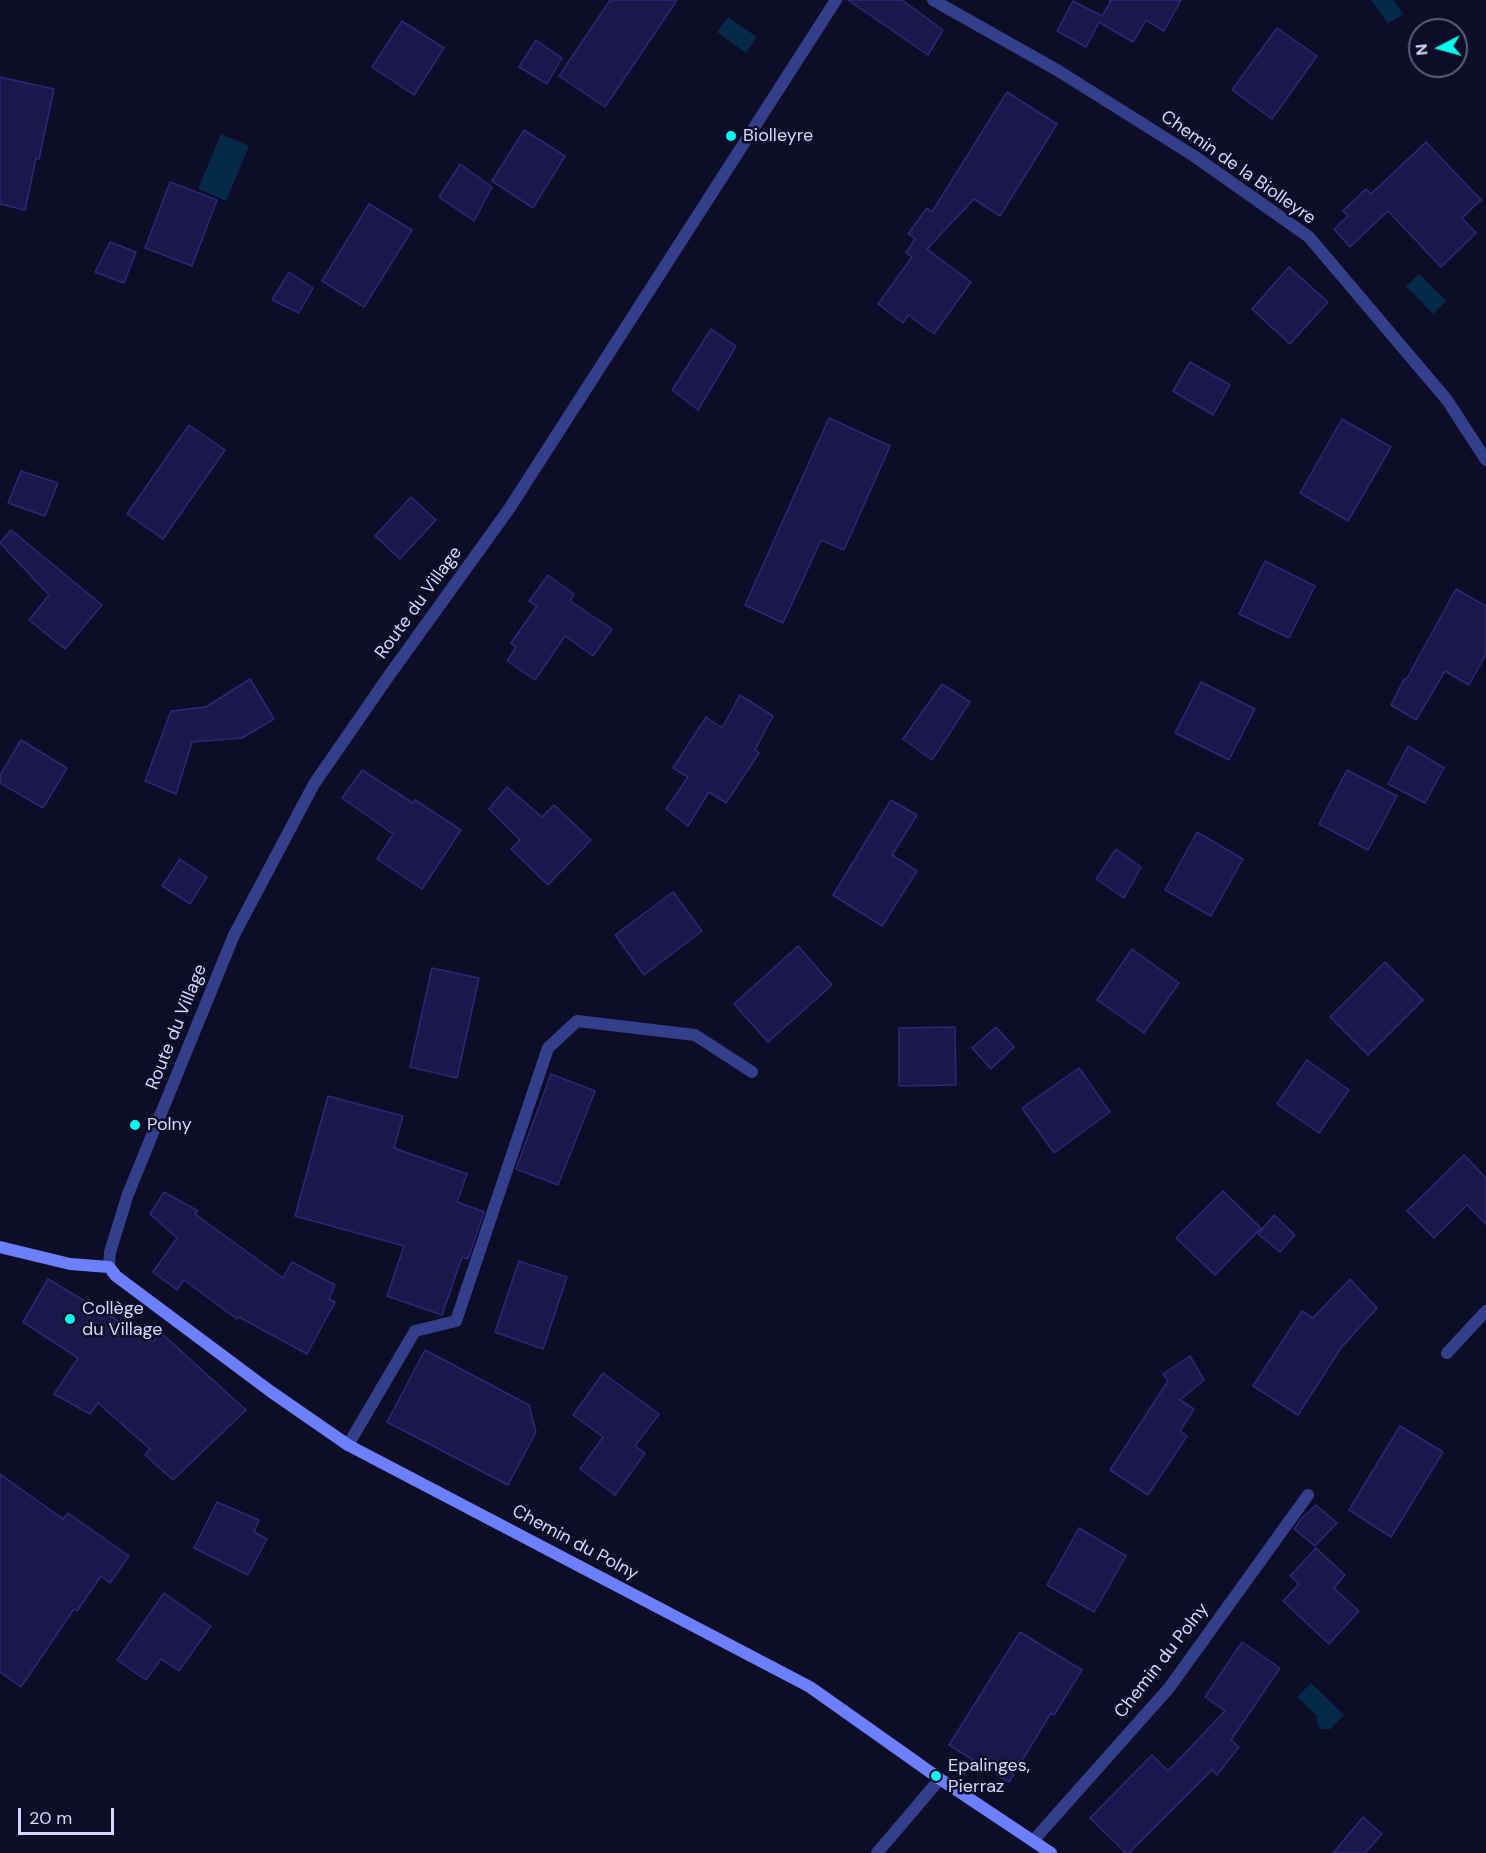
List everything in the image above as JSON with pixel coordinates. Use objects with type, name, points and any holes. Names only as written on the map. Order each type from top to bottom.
[{"type":"street","name":"Route du Village","points":[[109,1267],[110,1252],[128,1194],[234,935],[314,784],[509,509],[837,0]]},
{"type":"street","name":"Chemin de la Biolleyre","points":[[933,0],[1067,76],[1194,156],[1309,237],[1447,400],[1486,460]]},
{"type":"street","points":[[348,1445],[416,1331],[456,1321],[548,1048],[577,1021],[695,1035],[752,1072]]},
{"type":"street","points":[[0,1247],[70,1264],[109,1267]]},
{"type":"street","name":"Chemin du Polny","points":[[109,1267],[116,1276],[270,1391],[348,1445],[810,1688],[1051,1853]]},
{"type":"street","points":[[1447,1353],[1486,1311]]},
{"type":"street","name":"Chemin du Polny","points":[[1032,1840],[1169,1688],[1308,1495]]},
{"type":"street","points":[[877,1853],[940,1779]]},
{"type":"water","points":[[1371,0],[1394,0],[1403,14],[1388,24]]},
{"type":"water","points":[[728,17],[757,37],[746,53],[717,32]]},
{"type":"water","points":[[221,134],[249,146],[226,201],[198,189]]},
{"type":"water","points":[[1419,274],[1446,301],[1433,314],[1406,286]]},
{"type":"water","points":[[1311,1683],[1344,1715],[1330,1729],[1321,1729],[1317,1723],[1317,1716],[1297,1697]]},
{"type":"building","points":[[610,0],[677,0],[605,107],[559,76]]},
{"type":"building","points":[[848,0],[902,0],[943,30],[928,55]]},
{"type":"building","points":[[1109,0],[1181,0],[1164,31],[1146,20],[1133,42],[1099,22],[1086,47],[1057,31],[1073,1],[1102,16],[1111,1]]},
{"type":"building","points":[[402,21],[444,48],[414,95],[372,67]]},
{"type":"building","points":[[1277,28],[1317,56],[1272,119],[1232,90]]},
{"type":"building","points":[[536,40],[562,58],[547,84],[519,67]]},
{"type":"building","points":[[0,77],[54,89],[25,210],[0,204]]},
{"type":"building","points":[[1007,92],[1057,124],[1000,216],[974,199],[927,249],[971,282],[934,334],[908,315],[903,323],[878,304],[912,257],[906,253],[915,239],[908,234],[927,208],[932,212]]},
{"type":"building","points":[[524,130],[565,156],[533,208],[492,181]]},
{"type":"building","points":[[1426,142],[1481,200],[1462,218],[1476,233],[1441,267],[1388,211],[1350,247],[1334,229],[1348,216],[1343,211],[1366,189],[1371,194]]},
{"type":"building","points":[[460,164],[492,187],[474,221],[439,197]]},
{"type":"building","points":[[170,182],[217,200],[192,266],[145,248]]},
{"type":"building","points":[[369,204],[412,230],[364,307],[322,281]]},
{"type":"building","points":[[110,242],[136,252],[124,283],[95,272]]},
{"type":"building","points":[[1289,267],[1328,302],[1290,344],[1252,309]]},
{"type":"building","points":[[289,272],[313,288],[299,313],[272,300]]},
{"type":"building","points":[[711,329],[736,346],[698,410],[672,390]]},
{"type":"building","points":[[1190,362],[1230,385],[1213,415],[1173,391]]},
{"type":"building","points":[[829,418],[890,446],[844,550],[821,540],[783,623],[745,605]]},
{"type":"building","points":[[1342,419],[1391,447],[1348,521],[1300,493]]},
{"type":"building","points":[[189,425],[225,450],[163,539],[127,514]]},
{"type":"building","points":[[21,471],[58,483],[45,516],[8,503]]},
{"type":"building","points":[[411,497],[436,520],[400,559],[375,536]]},
{"type":"building","points":[[11,530],[102,605],[65,649],[29,620],[49,595],[0,543]]},
{"type":"building","points":[[1265,561],[1315,586],[1289,638],[1239,614]]},
{"type":"building","points":[[548,575],[574,594],[570,601],[612,629],[593,656],[565,636],[535,680],[507,661],[516,647],[511,643],[537,606],[529,601]]},
{"type":"building","points":[[1456,589],[1486,606],[1486,654],[1469,685],[1445,671],[1416,720],[1391,705]]},
{"type":"building","points":[[250,679],[274,719],[242,738],[192,742],[176,794],[145,781],[171,711],[206,707]]},
{"type":"building","points":[[1201,682],[1255,709],[1229,760],[1175,733]]},
{"type":"building","points":[[942,684],[970,702],[932,760],[903,739]]},
{"type":"building","points":[[740,695],[773,716],[755,750],[759,753],[726,803],[709,792],[688,826],[666,809],[688,777],[673,768],[706,717],[722,728]]},
{"type":"building","points":[[21,740],[67,768],[43,808],[0,783],[0,775]]},
{"type":"building","points":[[1408,746],[1444,768],[1425,803],[1388,784]]},
{"type":"building","points":[[362,770],[413,803],[415,800],[461,830],[422,889],[377,859],[393,834],[342,798]]},
{"type":"building","points":[[1347,770],[1397,796],[1368,850],[1319,824]]},
{"type":"building","points":[[507,787],[542,817],[554,805],[591,840],[548,885],[511,849],[520,840],[489,809]]},
{"type":"building","points":[[891,800],[917,815],[892,855],[917,871],[882,926],[833,895]]},
{"type":"building","points":[[1197,832],[1243,859],[1211,916],[1165,890]]},
{"type":"building","points":[[1116,849],[1141,867],[1124,898],[1096,879]]},
{"type":"building","points":[[180,859],[207,877],[190,904],[162,886]]},
{"type":"building","points":[[673,892],[702,931],[644,975],[615,935]]},
{"type":"building","points":[[798,946],[832,985],[768,1042],[734,1004]]},
{"type":"building","points":[[1132,949],[1179,983],[1144,1033],[1097,1000]]},
{"type":"building","points":[[1385,962],[1423,1000],[1368,1055],[1330,1017]]},
{"type":"building","points":[[432,968],[479,978],[457,1078],[410,1067]]},
{"type":"building","points":[[955,1027],[956,1085],[899,1086],[899,1028]]},
{"type":"building","points":[[996,1027],[1014,1047],[991,1069],[972,1048]]},
{"type":"building","points":[[1307,1060],[1349,1090],[1319,1133],[1277,1104]]},
{"type":"building","points":[[1079,1068],[1110,1112],[1054,1153],[1022,1108]]},
{"type":"building","points":[[551,1074],[595,1091],[558,1185],[516,1169]]},
{"type":"building","points":[[328,1096],[403,1116],[394,1148],[467,1174],[457,1202],[484,1212],[468,1259],[462,1257],[442,1315],[387,1296],[404,1246],[295,1216]]},
{"type":"building","points":[[1464,1155],[1486,1178],[1486,1224],[1467,1205],[1434,1238],[1407,1211]]},
{"type":"building","points":[[1223,1191],[1261,1228],[1215,1275],[1176,1238]]},
{"type":"building","points":[[164,1192],[198,1211],[195,1214],[283,1278],[292,1262],[335,1285],[329,1299],[335,1302],[307,1354],[239,1317],[237,1319],[184,1280],[177,1290],[153,1272],[177,1238],[150,1214]]},
{"type":"building","points":[[1274,1215],[1295,1235],[1280,1252],[1258,1234]]},
{"type":"building","points":[[519,1261],[567,1277],[543,1349],[495,1332]]},
{"type":"building","points":[[48,1279],[153,1342],[160,1332],[246,1410],[173,1480],[145,1455],[150,1449],[98,1403],[90,1414],[54,1394],[78,1358],[23,1322]]},
{"type":"building","points":[[1350,1279],[1377,1308],[1341,1348],[1298,1415],[1253,1386],[1302,1311],[1313,1318]]},
{"type":"building","points":[[425,1350],[529,1405],[536,1432],[508,1485],[387,1422]]},
{"type":"building","points":[[1190,1356],[1204,1380],[1180,1400],[1194,1409],[1180,1431],[1187,1436],[1148,1495],[1110,1470],[1168,1381],[1163,1374]]},
{"type":"building","points":[[603,1373],[659,1414],[635,1446],[645,1453],[615,1495],[580,1469],[603,1437],[573,1415]]},
{"type":"building","points":[[1400,1426],[1443,1452],[1391,1537],[1349,1510]]},
{"type":"building","points":[[0,1474],[63,1519],[68,1513],[129,1556],[110,1583],[101,1576],[77,1611],[74,1609],[21,1687],[0,1672]]},
{"type":"building","points":[[217,1502],[259,1520],[254,1532],[267,1539],[248,1575],[194,1548]]},
{"type":"building","points":[[1316,1505],[1337,1523],[1315,1546],[1294,1529]]},
{"type":"building","points":[[1079,1528],[1126,1556],[1094,1612],[1047,1585]]},
{"type":"building","points":[[1316,1548],[1345,1575],[1334,1588],[1359,1611],[1329,1644],[1283,1601],[1299,1584],[1290,1576]]},
{"type":"building","points":[[164,1593],[211,1626],[179,1671],[161,1659],[146,1680],[117,1660]]},
{"type":"building","points":[[1020,1632],[1082,1670],[1054,1715],[1051,1713],[1009,1782],[949,1745]]},
{"type":"building","points":[[1242,1642],[1280,1668],[1231,1740],[1239,1747],[1217,1775],[1212,1770],[1129,1853],[1126,1853],[1090,1818],[1152,1755],[1168,1771],[1225,1711],[1205,1697]]},
{"type":"building","points":[[1363,1817],[1382,1834],[1365,1853],[1333,1853]]},
{"type":"place","name":"Biolleyre","points":[[731,136]]},
{"type":"place","name":"Polny","points":[[135,1125]]},
{"type":"place","name":"Collège du Village","points":[[70,1319]]},
{"type":"place","name":"Epalinges, Pierraz","points":[[936,1776]]}]
